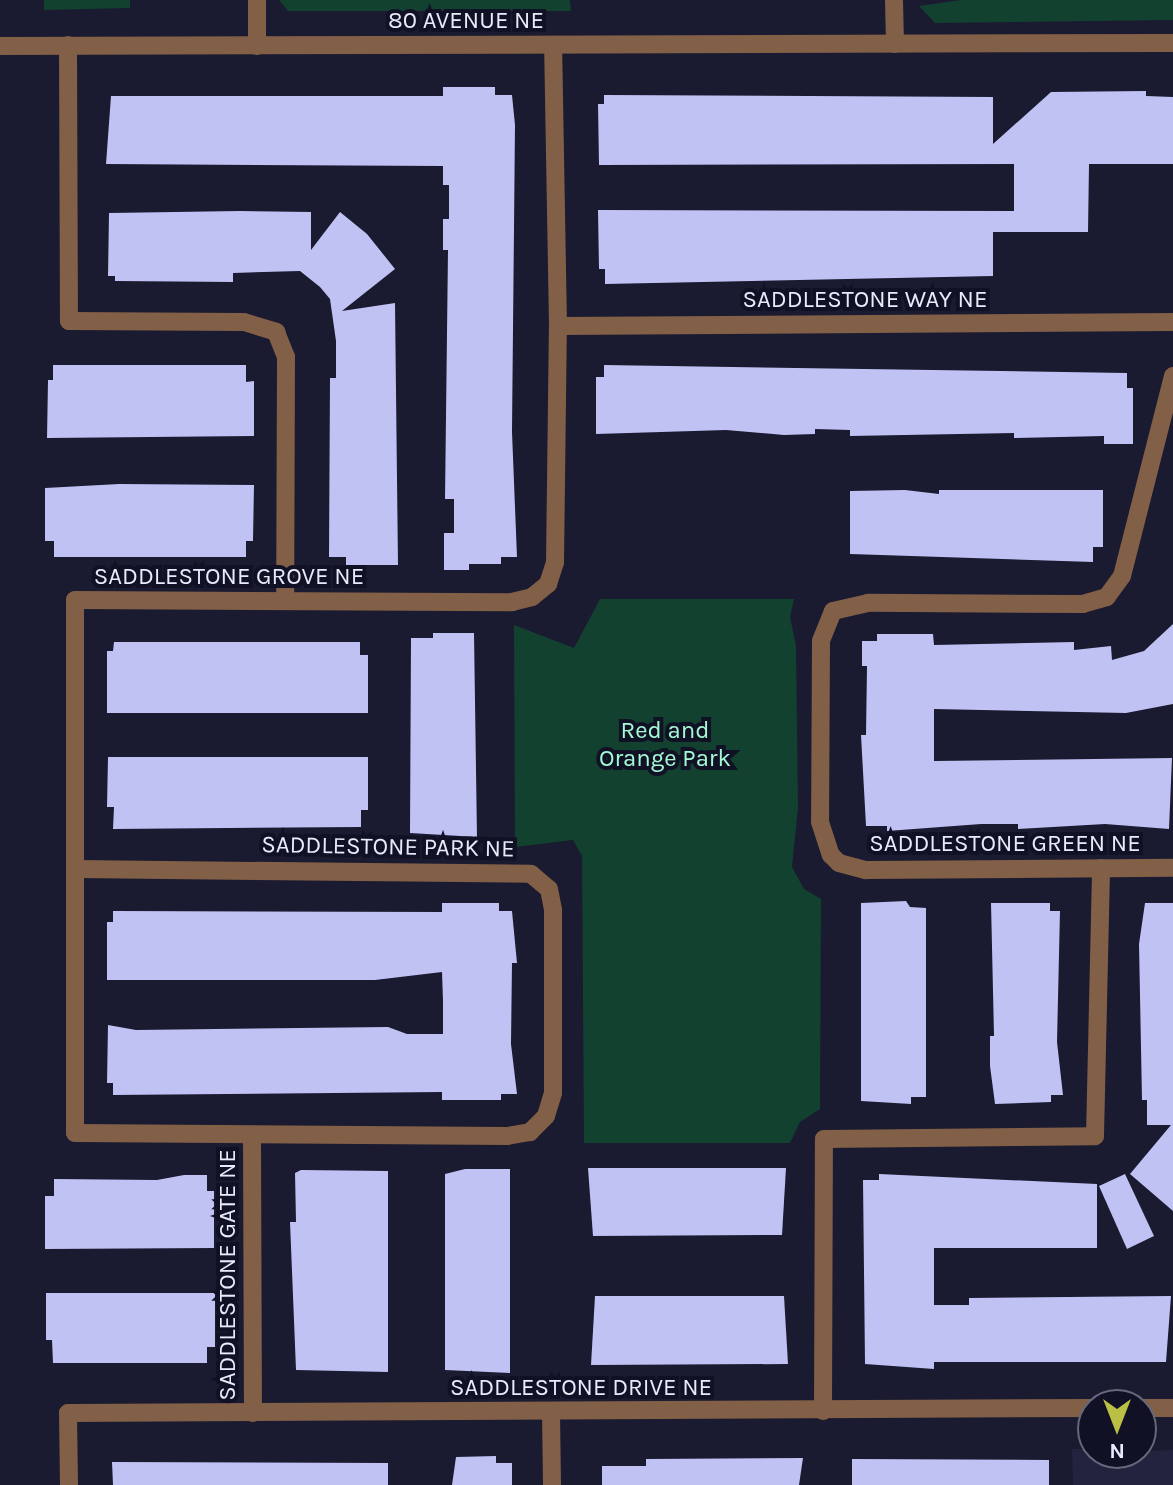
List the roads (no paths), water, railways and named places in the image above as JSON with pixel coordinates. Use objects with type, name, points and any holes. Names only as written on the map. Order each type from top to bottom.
[{"type":"street","points":[[257,0],[257,46]]},
{"type":"street","points":[[894,0],[895,44]]},
{"type":"street","name":"80 AVENUE NE","points":[[0,46],[1173,43]]},
{"type":"street","points":[[68,45],[69,321],[244,322],[276,332],[286,357],[285,601]]},
{"type":"street","name":"SADDLESTONE GROVE NE","points":[[252,1137],[75,1133],[75,600],[512,602],[532,597],[548,584],[555,563],[558,326],[553,45]]},
{"type":"street","name":"SADDLESTONE WAY NE","points":[[558,326],[1173,322]]},
{"type":"street","name":"SADDLESTONE GREEN NE","points":[[1173,376],[1122,576],[1107,597],[1083,604],[868,603],[833,611],[823,629],[820,822],[826,846],[839,863],[866,870],[1173,868]]},
{"type":"street","points":[[823,1411],[824,1139],[1095,1136],[1101,868]]},
{"type":"street","name":"SADDLESTONE PARK NE","points":[[75,869],[520,870],[549,889],[553,1093],[540,1125],[507,1136],[252,1137]]},
{"type":"street","name":"SADDLESTONE GATE NE","points":[[252,1137],[253,1413]]},
{"type":"street","name":"SADDLESTONE DRIVE NE","points":[[69,1485],[68,1413],[1077,1408]]},
{"type":"street","points":[[551,1413],[552,1485]]},
{"type":"park label","name":"Red and Orange Park","points":[[665,745]]}]
